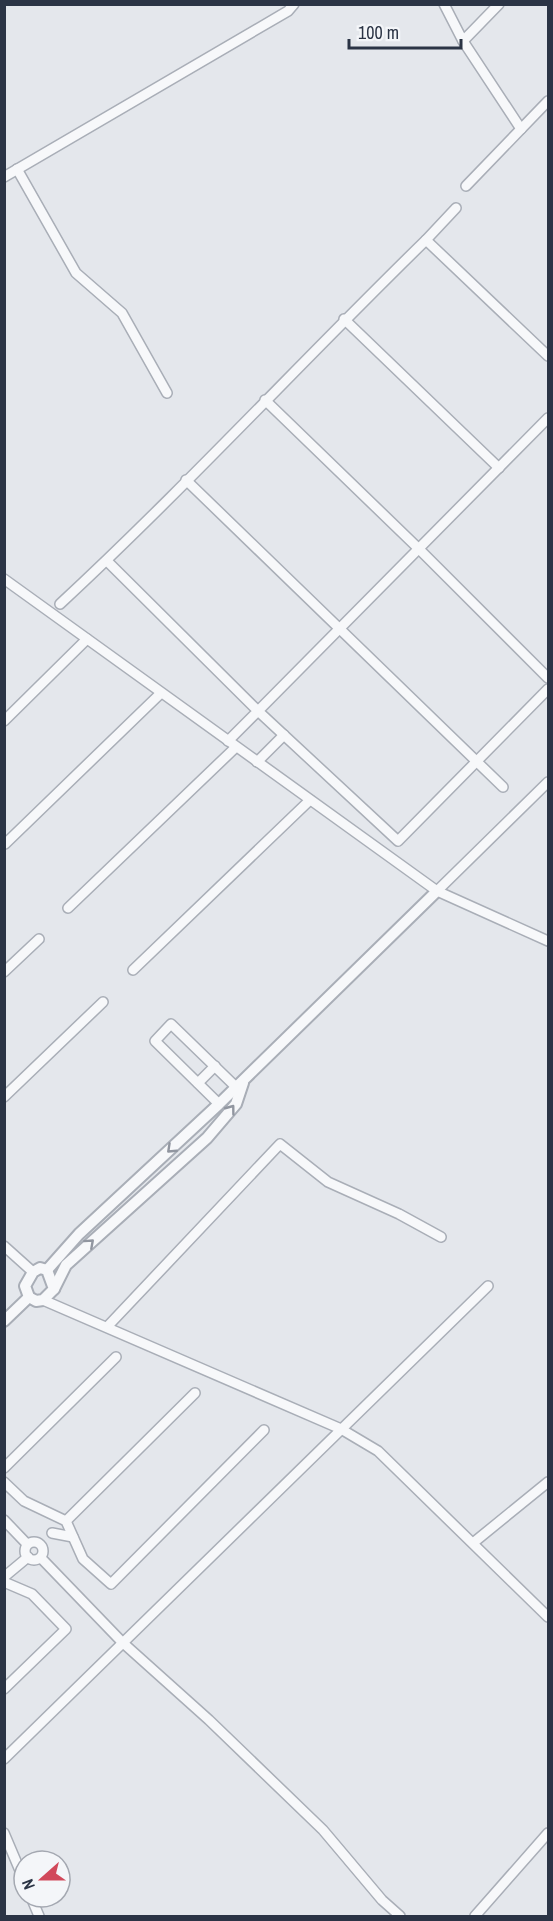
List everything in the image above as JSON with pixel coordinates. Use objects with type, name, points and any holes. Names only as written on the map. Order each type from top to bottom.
[{"type":"street","points":[[444,4],[463,41],[521,129]]},
{"type":"street","points":[[463,41],[499,4]]},
{"type":"street","points":[[4,177],[289,7]]},
{"type":"street","points":[[466,186],[549,101]]},
{"type":"street","points":[[17,169],[76,273],[122,313],[167,393]]},
{"type":"street","points":[[60,604],[107,561],[456,208]]},
{"type":"street","points":[[426,240],[549,356]]},
{"type":"street","points":[[344,319],[499,468]]},
{"type":"street","points":[[266,400],[549,678]]},
{"type":"street","points":[[68,908],[232,744],[258,711],[549,418]]},
{"type":"street","points":[[186,480],[503,788]]},
{"type":"street","points":[[107,561],[258,711],[398,841],[549,689]]},
{"type":"street","points":[[6,582],[437,891],[549,940]]},
{"type":"street","points":[[4,721],[87,639]]},
{"type":"street","points":[[5,844],[161,693]]},
{"type":"street","points":[[257,762],[284,735]]},
{"type":"street","points":[[47,1270],[79,1234],[219,1104],[549,782]]},
{"type":"street","points":[[133,970],[310,800]]},
{"type":"street","points":[[4,972],[39,939]]},
{"type":"street","points":[[4,1097],[103,1002]]},
{"type":"street","points":[[219,1104],[155,1041],[171,1024],[215,1066],[240,1083]]},
{"type":"street","points":[[198,1083],[215,1066]]},
{"type":"street","points":[[47,1270],[40,1268],[33,1272],[25,1286],[29,1297],[36,1302],[44,1300],[54,1289],[66,1265],[207,1138],[236,1104],[240,1083]]},
{"type":"street","points":[[107,1328],[280,1144],[328,1182],[399,1214],[441,1237]]},
{"type":"street","points":[[4,1246],[33,1272]]},
{"type":"street","points":[[47,1270],[54,1289]]},
{"type":"street","points":[[4,1759],[489,1286]]},
{"type":"street","points":[[4,1321],[29,1297]]},
{"type":"street","points":[[44,1300],[342,1429],[378,1451],[549,1617]]},
{"type":"street","points":[[4,1468],[116,1357]]},
{"type":"street","points":[[66,1521],[195,1393]]},
{"type":"street","points":[[4,1482],[24,1501],[66,1521],[83,1559],[111,1584],[264,1430]]},
{"type":"street","points":[[473,1543],[549,1482]]},
{"type":"street","points":[[41,1544],[52,1533],[51,1514]]},
{"type":"street","points":[[4,1520],[27,1544]]},
{"type":"street","points":[[52,1533],[73,1537]]},
{"type":"street","points":[[27,1544],[32,1542],[41,1544]]},
{"type":"street","points":[[27,1544],[25,1548],[28,1557],[32,1560],[40,1558]]},
{"type":"street","points":[[40,1558],[43,1548],[41,1544]]},
{"type":"street","points":[[4,1577],[28,1557]]},
{"type":"street","points":[[40,1558],[122,1642],[209,1720],[322,1830],[382,1900],[400,1917]]},
{"type":"street","points":[[4,1582],[32,1594],[66,1629],[4,1689]]},
{"type":"street","points":[[4,1833],[12,1852]]},
{"type":"street","points":[[475,1917],[549,1833]]}]
